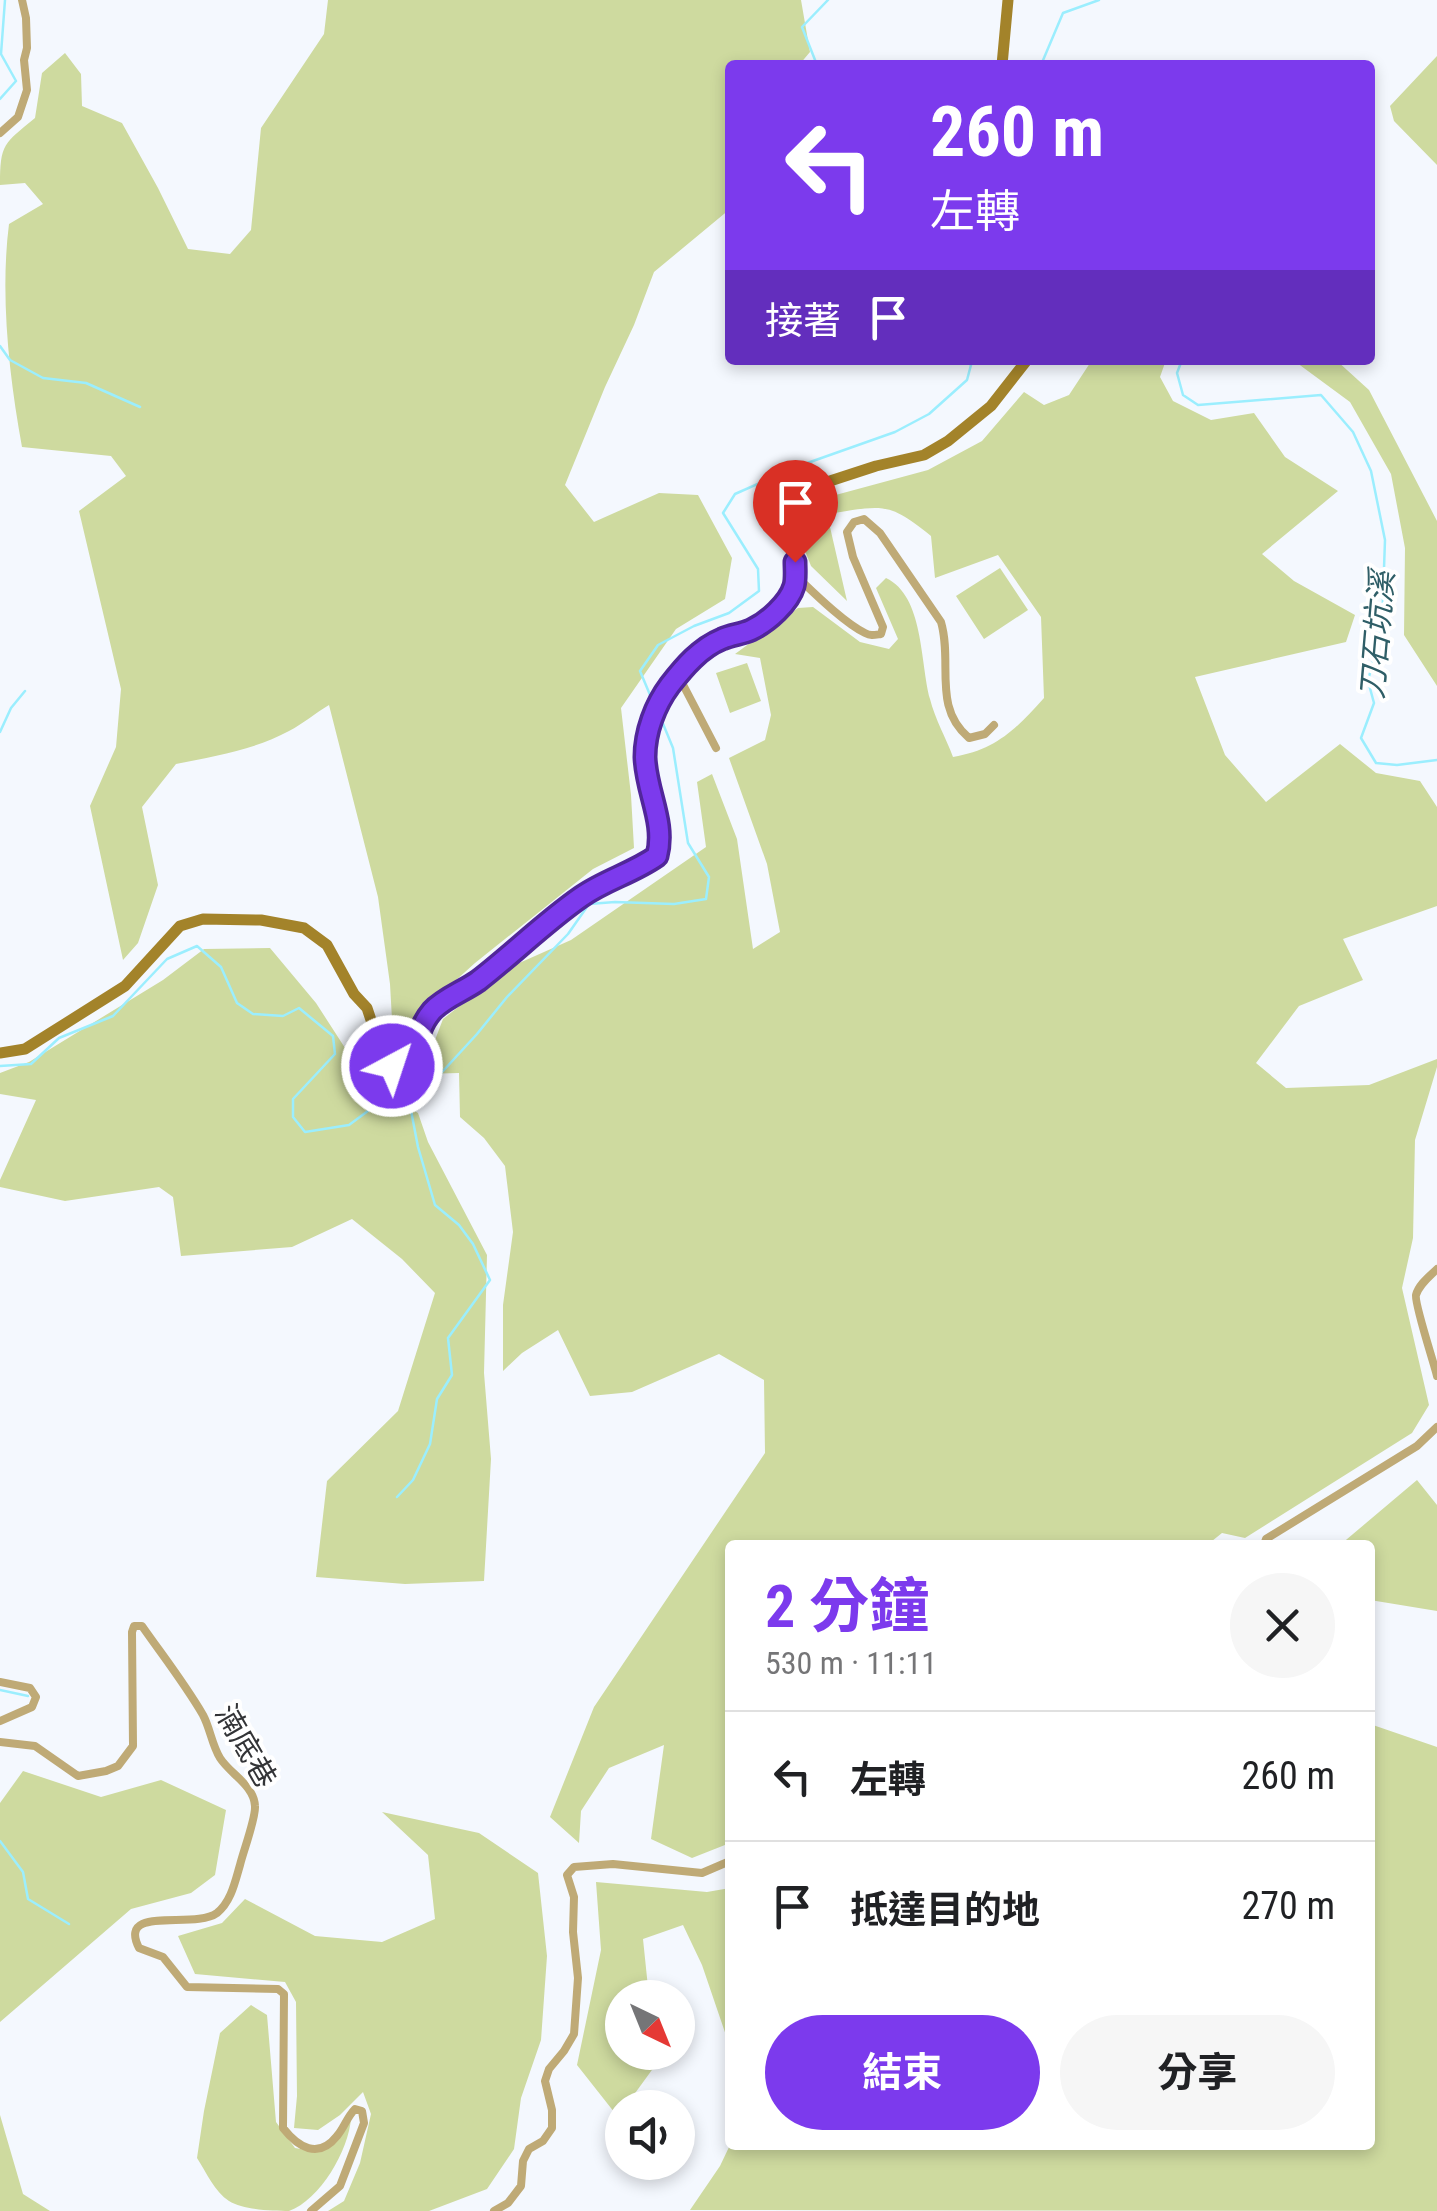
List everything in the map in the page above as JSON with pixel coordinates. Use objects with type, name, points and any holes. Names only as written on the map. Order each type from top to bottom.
[{"type":"street","points":[[0,133],[18,116],[27,90],[22,0]]},
{"type":"street","points":[[1002,60],[1008,0]]},
{"type":"street","points":[[0,1053],[25,1049],[126,986],[180,926],[203,920],[261,920],[304,928],[327,945],[366,1008],[383,1056],[392,1066],[410,1061],[417,1054],[422,1025],[435,1008],[477,981],[581,896],[641,868],[657,856],[661,839],[645,760],[654,713],[667,689],[698,653],[720,639],[754,629],[787,599],[794,585],[795,562],[775,516],[775,506],[784,496],[924,455],[991,406],[1023,365]]},
{"type":"street","points":[[795,575],[865,634],[881,634],[882,626],[852,557],[847,532],[854,522],[864,519],[880,533],[941,622],[946,638],[945,682],[952,719],[969,738],[985,734],[994,726]]},
{"type":"street","points":[[678,675],[716,748]]},
{"type":"street","points":[[1437,1268],[1416,1294],[1437,1376]]},
{"type":"street","points":[[1265,1540],[1416,1446],[1437,1428]]},
{"type":"street","name":"湳底巷","points":[[0,1742],[35,1746],[78,1776],[118,1766],[133,1746],[134,1626],[142,1626],[190,1695],[206,1720],[220,1758],[251,1793],[256,1808],[238,1874],[222,1910],[192,1922],[140,1923],[134,1938],[139,1948],[162,1958],[187,1986],[278,1989],[284,1994],[283,2128],[298,2145],[317,2149],[335,2139],[350,2113],[355,2109],[362,2111],[364,2123],[340,2186],[311,2211]]},
{"type":"street","points":[[0,1682],[30,1688],[36,1697],[32,1707],[0,1721]]},
{"type":"street","points":[[494,2211],[508,2203],[521,2186],[523,2161],[529,2149],[552,2128],[552,2110],[544,2081],[574,2034],[578,1978],[574,1897],[567,1874],[574,1866],[592,1864],[702,1873],[725,1863]]},
{"type":"green space","points":[[328,0],[801,0],[810,52],[803,60],[725,60],[725,213],[654,272],[565,485],[594,522],[659,493],[698,495],[732,558],[725,599],[676,629],[621,708],[634,848],[593,869],[475,963],[393,1037],[378,897],[329,705],[262,743],[176,764],[142,807],[158,885],[138,943],[123,960],[90,806],[116,747],[121,689],[79,511],[126,476],[111,456],[22,447],[7,335],[5,279],[9,224],[43,204],[25,183],[0,185],[1,160],[10,140],[35,118],[42,73],[65,53],[81,74],[82,106],[122,123],[188,249],[230,254],[251,230],[261,128],[324,34]]},
{"type":"green space","points":[[1437,56],[1437,165],[1394,121],[1390,106]]},
{"type":"green space","points":[[1089,365],[1164,365],[1160,377],[1173,401],[1211,420],[1254,413],[1285,457],[1338,491],[1262,554],[1294,581],[1355,615],[1346,642],[1195,677],[1225,755],[1266,802],[1340,744],[1376,773],[1420,781],[1437,807],[1437,906],[1343,939],[1363,980],[1299,1006],[1256,1063],[1286,1088],[1369,1085],[1437,1059],[1415,1140],[1413,1238],[1402,1288],[1429,1405],[1412,1433],[1245,1538],[1222,1533],[1213,1540],[725,1540],[725,1845],[692,1858],[651,1839],[664,1745],[609,1768],[581,1811],[579,1843],[550,1817],[594,1707],[765,1453],[764,1380],[719,1354],[632,1392],[590,1396],[558,1330],[522,1353],[503,1371],[503,1305],[513,1232],[505,1166],[484,1138],[460,1117],[459,1073],[422,1074],[443,1019],[508,968],[571,940],[706,847],[697,782],[712,774],[737,839],[753,949],[780,932],[767,864],[729,758],[765,740],[771,715],[760,658],[735,654],[798,608],[813,607],[860,642],[889,649],[898,639],[876,588],[886,578],[898,587],[914,614],[930,699],[953,757],[993,743],[1034,709],[1044,698],[1041,617],[998,555],[935,578],[931,536],[904,516],[883,508],[827,514],[847,601],[811,566],[793,520],[795,506],[928,470],[982,441],[1024,392],[1044,405],[1069,395]]},
{"type":"green space","points":[[1300,365],[1342,365],[1369,390],[1437,521],[1437,686],[1404,635],[1405,548],[1391,474],[1350,402]]},
{"type":"green space","points":[[1000,568],[1028,610],[984,639],[956,596]]},
{"type":"green space","points":[[747,663],[761,701],[730,713],[716,673]]},
{"type":"green space","points":[[270,948],[316,1003],[367,1082],[418,1113],[428,1142],[487,1255],[484,1373],[491,1459],[484,1581],[405,1584],[316,1577],[327,1481],[398,1411],[435,1293],[402,1259],[352,1219],[292,1247],[181,1256],[173,1197],[159,1187],[65,1201],[0,1187],[36,1100],[0,1094],[0,1073],[29,1062],[163,980],[204,949]]},
{"type":"green space","points":[[1417,1480],[1437,1505],[1437,1611],[1375,1601],[1375,1540],[1346,1540]]},
{"type":"green space","points":[[1375,1726],[1437,1747],[1437,2211],[690,2210],[728,2150],[1375,2150]]},
{"type":"green space","points":[[23,1771],[101,1797],[161,1780],[226,1810],[215,1875],[191,1893],[131,1909],[0,2022],[0,1803]]},
{"type":"green space","points":[[382,1812],[479,1833],[538,1873],[547,1956],[541,2040],[521,2098],[514,2149],[487,2189],[429,2211],[328,2211],[344,2201],[360,2163],[371,2114],[363,2092],[318,2130],[294,2128],[296,2002],[285,1982],[195,1974],[178,1936],[222,1923],[245,1899],[315,1936],[382,1942],[435,1919],[428,1855]]},
{"type":"green space","points":[[596,1882],[707,1892],[725,1889],[725,2032],[702,1965],[683,1925],[643,1939],[647,1980],[605,1980],[605,2070],[652,2070],[637,2090],[605,2090],[605,2101],[577,2065],[601,1950]]},
{"type":"green space","points":[[251,2005],[267,2015],[276,2122],[295,2148],[317,2152],[351,2118],[345,2144],[331,2172],[311,2196],[289,2211],[250,2208],[229,2201],[197,2158],[220,2033]]},
{"type":"green space","points":[[0,2115],[23,2194],[50,2211],[0,2211]]},
{"type":"waterway","points":[[0,99],[16,81],[1,54],[5,0]]},
{"type":"waterway","points":[[815,60],[802,27],[828,0]]},
{"type":"waterway","name":"刀石坑溪","points":[[1043,60],[1063,13],[1099,0]]},
{"type":"waterway","points":[[0,346],[10,360],[43,378],[86,383],[140,407]]},
{"type":"waterway","points":[[653,702],[640,671],[658,645],[729,613],[759,591],[758,569],[723,513],[735,494],[796,467],[895,432],[929,414],[967,380],[971,365]]},
{"type":"waterway","name":"刀石坑溪","points":[[1180,365],[1177,373],[1183,395],[1198,405],[1321,395],[1353,432],[1371,471],[1385,540],[1382,625],[1368,681],[1374,703],[1361,738],[1376,763],[1397,765],[1437,760]]},
{"type":"waterway","points":[[0,732],[11,708],[25,691]]},
{"type":"waterway","points":[[0,1066],[31,1064],[59,1038],[113,1016],[167,959],[197,946],[221,967],[237,1003],[253,1014],[283,1016],[299,1008],[333,1036],[335,1054],[293,1099],[293,1117],[305,1132],[349,1125],[376,1105],[432,1083],[568,934],[589,904],[674,904],[706,899],[709,877],[688,843],[673,748],[659,714]]},
{"type":"waterway","points":[[397,1497],[413,1480],[430,1444],[437,1399],[452,1375],[448,1338],[490,1280],[473,1244],[459,1225],[435,1205],[408,1095]]},
{"type":"waterway","points":[[0,1690],[28,1696]]},
{"type":"waterway","points":[[0,1841],[23,1872],[28,1899],[69,1924]]},
{"type":"route","points":[[392,1066],[410,1061],[417,1054],[422,1025],[435,1008],[477,981],[581,896],[641,868],[657,856],[661,839],[645,760],[654,713],[667,689],[698,653],[720,639],[754,629],[774,613],[794,585],[795,562]]}]
